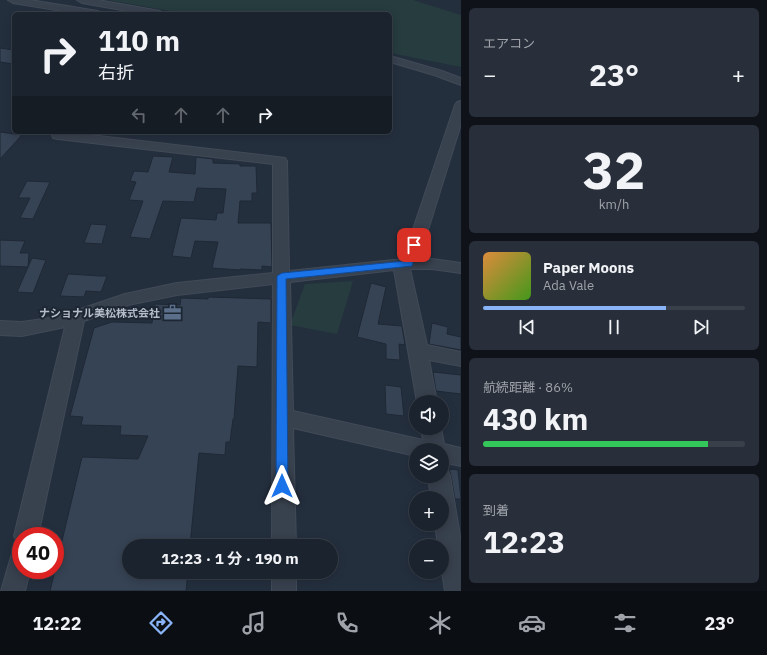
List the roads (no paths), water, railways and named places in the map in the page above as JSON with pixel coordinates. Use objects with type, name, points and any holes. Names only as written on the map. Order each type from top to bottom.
[{"type":"street","points":[[13,0],[86,12]]},
{"type":"street","points":[[80,0],[149,12]]},
{"type":"street","points":[[392,60],[438,73],[461,82]]},
{"type":"street","points":[[392,69],[461,82]]},
{"type":"street","points":[[426,395],[405,264],[461,105]]},
{"type":"street","points":[[58,135],[280,161],[284,539]]},
{"type":"street","points":[[0,328],[22,329],[58,323],[125,300],[177,288],[405,264],[432,264],[461,268]]},
{"type":"street","points":[[28,527],[76,317]]},
{"type":"street","points":[[419,351],[461,359]]},
{"type":"street","points":[[282,417],[409,446]]},
{"type":"street","points":[[449,454],[461,457]]},
{"type":"street","points":[[440,483],[457,591]]},
{"type":"street","points":[[13,591],[16,579]]},
{"type":"street","points":[[284,579],[284,591]]},
{"type":"place","name":"ナショナル美松株式会社","points":[[173,313]]}]
